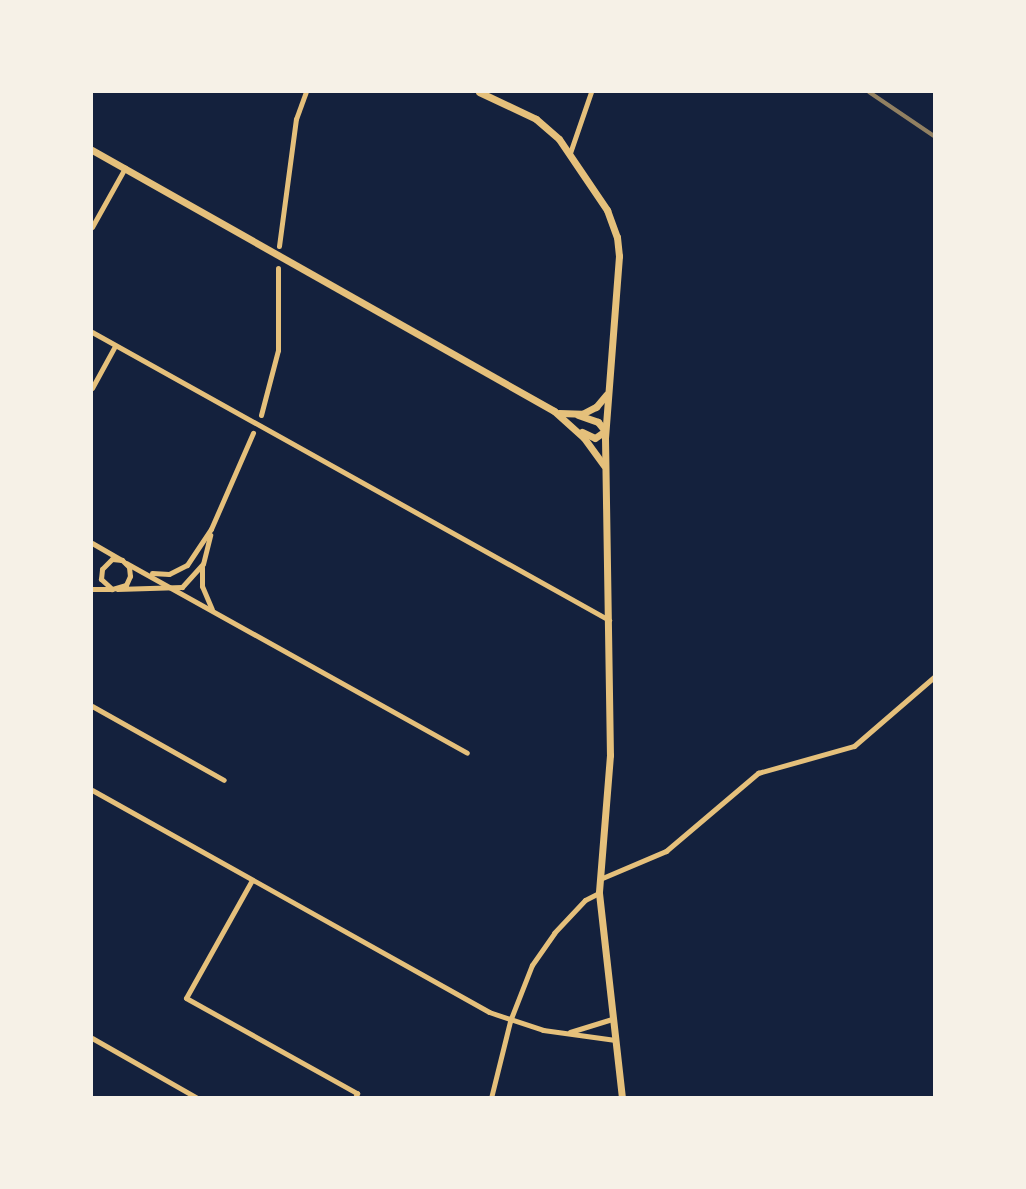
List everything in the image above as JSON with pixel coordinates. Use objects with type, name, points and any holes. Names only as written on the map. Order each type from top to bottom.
[{"type":"street","points":[[279,246],[296,119],[306,92]]},
{"type":"street","points":[[479,92],[536,120],[570,153],[607,210],[617,237],[619,255],[605,431],[610,621],[610,754],[599,893],[622,1098]]},
{"type":"street","points":[[570,153],[591,92]]},
{"type":"street","points":[[92,150],[554,411],[572,426],[600,458],[606,474]]},
{"type":"street","points":[[92,227],[125,168]]},
{"type":"street","points":[[261,415],[278,350],[278,268]]},
{"type":"street","points":[[92,332],[610,621]]},
{"type":"street","points":[[92,388],[115,346]]},
{"type":"street","points":[[579,415],[596,407],[608,392]]},
{"type":"street","points":[[554,411],[579,415],[598,422],[605,431]]},
{"type":"street","points":[[572,426],[595,438],[605,431]]},
{"type":"street","points":[[213,610],[202,586],[202,564],[211,530],[253,433]]},
{"type":"street","points":[[150,573],[169,574],[187,565],[211,530]]},
{"type":"street","points":[[92,543],[150,573],[467,753]]},
{"type":"street","points":[[114,589],[101,579],[102,569],[112,559],[124,561]]},
{"type":"street","points":[[114,589],[126,585],[130,576],[124,561]]},
{"type":"street","points":[[92,589],[177,590],[190,581],[202,564]]},
{"type":"street","points":[[600,879],[666,851],[758,773],[854,746],[934,677]]},
{"type":"street","points":[[92,706],[224,780]]},
{"type":"street","points":[[92,790],[510,1020],[562,1033],[615,1040]]},
{"type":"street","points":[[252,880],[186,998],[357,1093],[355,1098]]},
{"type":"street","points":[[491,1098],[510,1020],[526,978],[546,943],[585,900],[599,893]]},
{"type":"street","points":[[562,1033],[612,1019]]},
{"type":"street","points":[[92,1038],[197,1098]]},
{"type":"railway","points":[[869,92],[934,136]]}]
